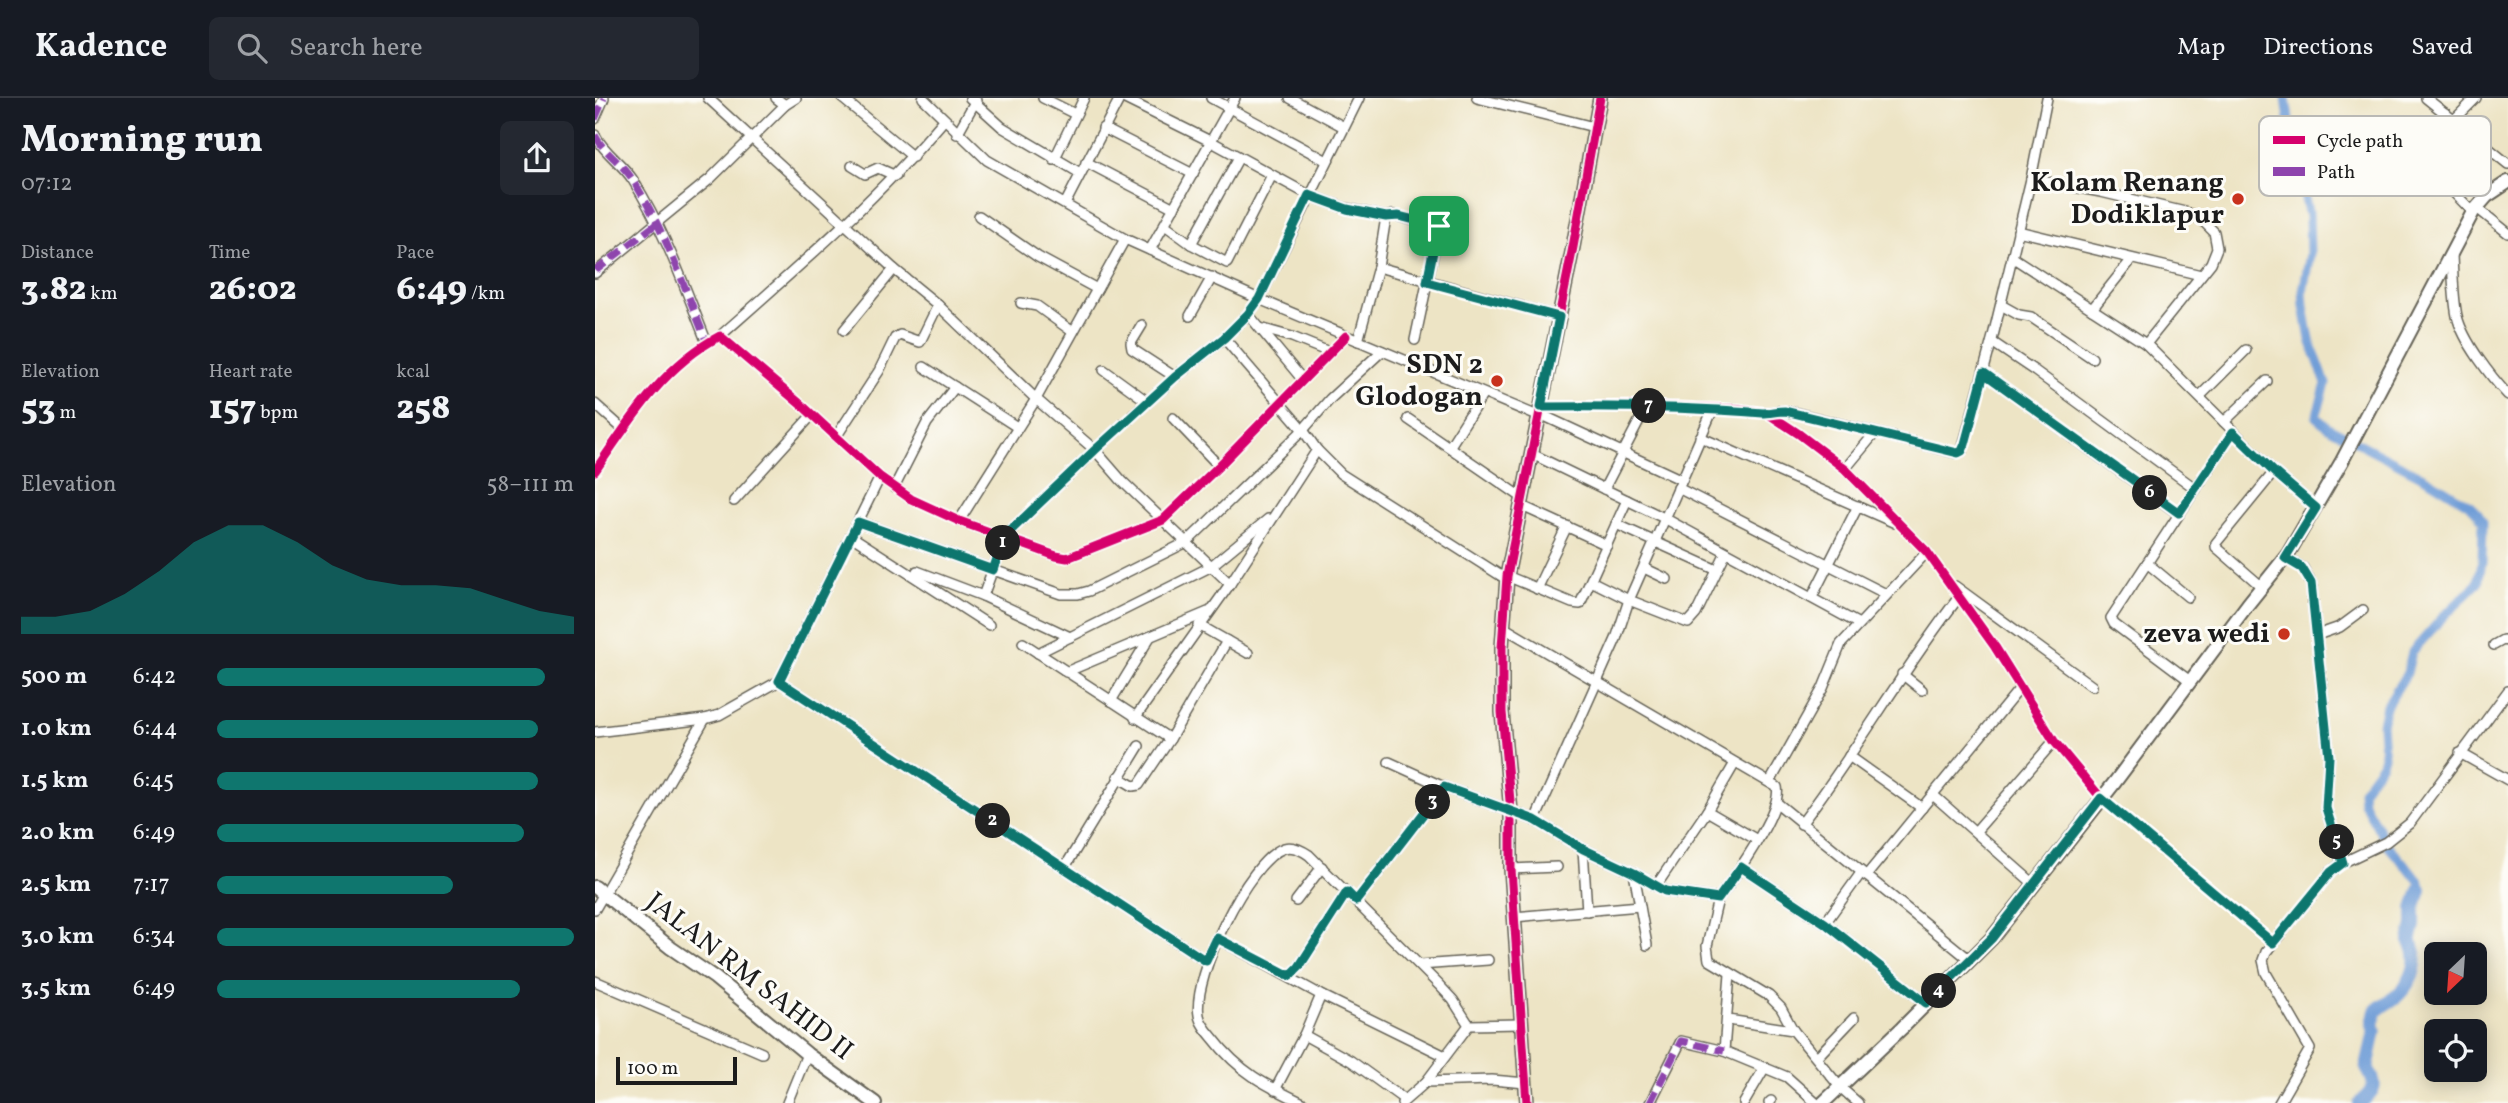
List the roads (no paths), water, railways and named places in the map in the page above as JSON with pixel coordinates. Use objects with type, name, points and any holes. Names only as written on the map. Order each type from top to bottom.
[{"type":"street","points":[[595,119],[604,98]]},
{"type":"street","points":[[708,98],[1095,450],[1230,584]]},
{"type":"street","points":[[776,98],[785,105]]},
{"type":"street","points":[[596,270],[710,179],[785,105],[796,98]]},
{"type":"street","points":[[842,98],[913,157]]},
{"type":"street","points":[[923,98],[957,134],[987,160],[1125,239],[1483,394],[1541,412],[1623,452],[1886,594]]},
{"type":"street","points":[[1054,159],[1084,98]]},
{"type":"street","points":[[1065,204],[1121,98],[1212,142],[1309,195],[1342,207],[1386,217],[1399,216],[1439,227],[1415,340]]},
{"type":"street","points":[[1211,98],[1232,103],[1327,161]]},
{"type":"street","points":[[1290,98],[1344,127]]},
{"type":"street","points":[[983,596],[1005,536],[1095,450],[1248,314],[1259,299],[1359,98]]},
{"type":"street","points":[[1476,98],[1594,127]]},
{"type":"street","points":[[1527,1103],[1511,869],[1511,812],[1502,712],[1506,578],[1541,412],[1600,98]]},
{"type":"street","points":[[1541,412],[1647,406],[1767,413],[1785,411],[1959,453],[1965,444],[1992,342],[2047,98]]},
{"type":"street","points":[[2426,98],[2449,116]]},
{"type":"street","points":[[2458,116],[2476,98]]},
{"type":"street","points":[[957,134],[974,99],[1002,127],[1080,173]]},
{"type":"street","points":[[1046,99],[1075,114]]},
{"type":"street","points":[[1150,250],[1232,103]]},
{"type":"street","points":[[2442,116],[2445,113]]},
{"type":"street","points":[[595,471],[651,392],[677,364],[720,336],[846,226],[896,176],[944,120]]},
{"type":"street","points":[[1103,128],[1193,174]]},
{"type":"street","points":[[595,135],[600,145],[632,180],[656,224],[674,260],[707,343]]},
{"type":"street","points":[[2491,149],[2508,163]]},
{"type":"street","points":[[1191,244],[1239,157]]},
{"type":"street","points":[[1086,162],[1174,208]]},
{"type":"street","points":[[852,166],[865,174],[878,168],[896,176]]},
{"type":"street","points":[[1165,225],[1191,244],[1222,262],[1228,262],[1272,175]]},
{"type":"street","points":[[2031,178],[2185,212],[2200,219],[2214,232],[2217,242],[2214,258],[2146,344]]},
{"type":"street","points":[[2491,194],[2508,183]]},
{"type":"street","points":[[2460,196],[2508,233]]},
{"type":"street","points":[[1823,1103],[1992,938],[2285,558],[2316,508],[2475,210],[2488,196]]},
{"type":"street","points":[[979,216],[1038,257],[1097,289]]},
{"type":"street","points":[[1358,341],[1378,267],[1386,217]]},
{"type":"street","points":[[2018,231],[2201,275]]},
{"type":"street","points":[[959,521],[1036,399],[1125,239]]},
{"type":"street","points":[[2452,255],[2458,320],[2472,346],[2508,395]]},
{"type":"street","points":[[2012,257],[2146,344],[2274,472],[2316,508]]},
{"type":"street","points":[[2092,309],[2132,259]]},
{"type":"street","points":[[1378,267],[1559,317]]},
{"type":"street","points":[[844,330],[894,270]]},
{"type":"street","points":[[1190,316],[1212,276]]},
{"type":"street","points":[[1021,303],[1037,306],[1073,332]]},
{"type":"street","points":[[836,436],[879,371],[895,338],[900,335],[920,342],[938,305]]},
{"type":"street","points":[[2001,305],[2029,317],[2092,358]]},
{"type":"street","points":[[1248,314],[1302,379]]},
{"type":"street","points":[[1142,325],[1131,342],[1132,349],[1175,377]]},
{"type":"street","points":[[1260,328],[1329,352]]},
{"type":"street","points":[[720,336],[813,415],[880,477],[911,499],[959,521],[1067,558],[1163,520],[1219,467],[1346,336]]},
{"type":"street","points":[[1224,338],[1317,450],[1348,480],[1506,578],[1579,605],[1627,500]]},
{"type":"street","points":[[1992,342],[2196,489]]},
{"type":"street","points":[[2200,396],[2246,350]]},
{"type":"street","points":[[858,522],[1061,594],[1078,594],[1188,542],[1303,430],[1330,399],[1382,351]]},
{"type":"street","points":[[924,367],[1017,427]]},
{"type":"street","points":[[1104,370],[1148,402]]},
{"type":"street","points":[[1984,373],[2179,513]]},
{"type":"street","points":[[2224,422],[2267,381]]},
{"type":"street","points":[[894,488],[927,423],[955,387]]},
{"type":"street","points":[[1451,446],[1483,394]]},
{"type":"street","points":[[595,404],[624,430]]},
{"type":"street","points":[[1604,489],[1647,406]]},
{"type":"street","points":[[1535,820],[1616,639],[1629,600],[1713,409]]},
{"type":"street","points":[[1767,413],[1791,427],[1845,469],[1927,552],[1995,647],[2054,741],[2101,798],[2273,943]]},
{"type":"street","points":[[734,501],[813,415]]},
{"type":"street","points":[[1174,418],[1219,467]]},
{"type":"street","points":[[1408,419],[1451,446],[1523,502],[1607,545]]},
{"type":"street","points":[[2190,681],[2112,621],[2112,616],[2233,432]]},
{"type":"street","points":[[1845,469],[1875,433]]},
{"type":"street","points":[[1700,437],[1897,524]]},
{"type":"street","points":[[1135,718],[1230,584],[1317,450]]},
{"type":"street","points":[[1532,454],[1666,519],[1859,624]]},
{"type":"street","points":[[2261,586],[2216,547],[2215,543],[2274,472]]},
{"type":"street","points":[[595,732],[705,719],[719,715],[779,681],[880,477]]},
{"type":"street","points":[[1812,597],[1858,506]]},
{"type":"street","points":[[1038,653],[1210,567],[1276,511]]},
{"type":"street","points":[[1616,524],[1717,570]]},
{"type":"street","points":[[1537,589],[1567,526]]},
{"type":"street","points":[[851,536],[989,625]]},
{"type":"street","points":[[1591,581],[1629,600],[1691,623],[1727,552]]},
{"type":"street","points":[[1770,782],[1823,688],[1839,648],[1927,552]]},
{"type":"street","points":[[2285,558],[2302,568],[2310,578],[2329,757],[2326,808],[2343,863]]},
{"type":"street","points":[[2147,563],[2188,597]]},
{"type":"street","points":[[1644,568],[1667,579]]},
{"type":"street","points":[[917,571],[983,596],[1070,637]]},
{"type":"street","points":[[1947,581],[2092,686]]},
{"type":"street","points":[[1801,824],[1902,674],[1959,597]]},
{"type":"street","points":[[2317,635],[2340,627],[2363,610]]},
{"type":"street","points":[[1066,672],[1210,611]]},
{"type":"street","points":[[1199,625],[1248,653]]},
{"type":"street","points":[[1503,627],[1778,789],[1777,803],[1757,840],[1718,899],[1707,955],[1710,963],[1769,996],[1840,1087],[1858,1103]]},
{"type":"street","points":[[1111,701],[1150,637]]},
{"type":"street","points":[[1118,777],[1133,786],[1139,785],[1170,739],[1227,641]]},
{"type":"street","points":[[1023,643],[1170,739]]},
{"type":"street","points":[[1902,674],[1922,690]]},
{"type":"street","points":[[779,681],[1206,961]]},
{"type":"street","points":[[1825,923],[2020,688]]},
{"type":"street","points":[[2279,1103],[2310,1049],[2266,973],[2263,960],[2273,943],[2331,872],[2343,863],[2386,842],[2410,823],[2508,691]]},
{"type":"street","points":[[595,909],[599,890],[705,719]]},
{"type":"street","points":[[1976,831],[2054,741]]},
{"type":"street","points":[[1065,867],[1139,746]]},
{"type":"street","points":[[2460,753],[2508,780]]},
{"type":"street","points":[[1849,756],[1923,808]]},
{"type":"street","points":[[1389,762],[1444,787],[1535,820],[1583,849],[1656,886],[1671,892],[1718,899]]},
{"type":"street","points":[[1656,886],[1707,811],[1735,762]]},
{"type":"street","points":[[1356,901],[1444,787]]},
{"type":"street","points":[[1933,795],[2034,884]]},
{"type":"street","points":[[1777,803],[1971,960]]},
{"type":"street","points":[[1707,811],[1757,840]]},
{"type":"street","points":[[1303,1103],[1249,1076],[1234,1063],[1201,1022],[1199,1003],[1206,961],[1217,938],[1257,871],[1279,850],[1289,847],[1302,850],[1322,867],[1453,1000],[1469,1026]]},
{"type":"street","points":[[1583,849],[1587,911]]},
{"type":"street","points":[[1296,901],[1322,867]]},
{"type":"street","points":[[1511,869],[1557,867]]},
{"type":"street","points":[[1741,867],[1825,923],[1926,1003]]},
{"type":"street","points":[[1634,873],[1647,945]]},
{"type":"street","name":"JALAN RM SAHID II","points":[[599,890],[671,948],[715,978],[807,1054],[875,1103]]},
{"type":"street","points":[[1290,976],[1299,967],[1347,892]]},
{"type":"street","points":[[1514,916],[1640,906]]},
{"type":"street","points":[[1217,938],[1321,995],[1445,1056]]},
{"type":"street","points":[[1420,965],[1488,960]]},
{"type":"street","points":[[1724,1051],[1730,974]]},
{"type":"street","points":[[595,981],[762,1052]]},
{"type":"street","points":[[1275,1090],[1304,1035],[1321,995]]},
{"type":"street","points":[[1817,1057],[1854,1018]]},
{"type":"street","points":[[1728,1020],[1793,1030]]},
{"type":"street","points":[[1304,1035],[1351,1061],[1404,1102],[1426,1082],[1469,1026],[1521,1024]]},
{"type":"street","points":[[1650,1103],[1681,1041],[1724,1051],[1787,1077],[1816,1103]]},
{"type":"street","points":[[787,1103],[807,1054]]},
{"type":"street","points":[[1744,1103],[1765,1067]]},
{"type":"street","points":[[1426,1082],[1492,1080],[1526,1083]]},
{"type":"waterway","points":[[2286,98],[2289,116]]},
{"type":"waterway","points":[[2304,196],[2309,216],[2310,254],[2303,291],[2304,306],[2310,340],[2326,384],[2316,417],[2328,427],[2429,480],[2470,505],[2483,522],[2482,562],[2478,583],[2412,652],[2407,673],[2386,706],[2382,724],[2382,763],[2362,791],[2363,802],[2388,846],[2420,882],[2420,890]]},
{"type":"waterway","points":[[2360,1103],[2369,1094],[2374,1083],[2367,1068],[2375,1031],[2373,1024],[2376,1011],[2399,994],[2414,969],[2415,954],[2410,941],[2414,909],[2420,890]]},
{"type":"place","name":"Kolam Renang Dodiklapur","points":[[2238,199]]},
{"type":"place","name":"SDN 2 Glodogan","points":[[1497,381]]},
{"type":"place","name":"zeva wedi","points":[[2284,634]]}]
